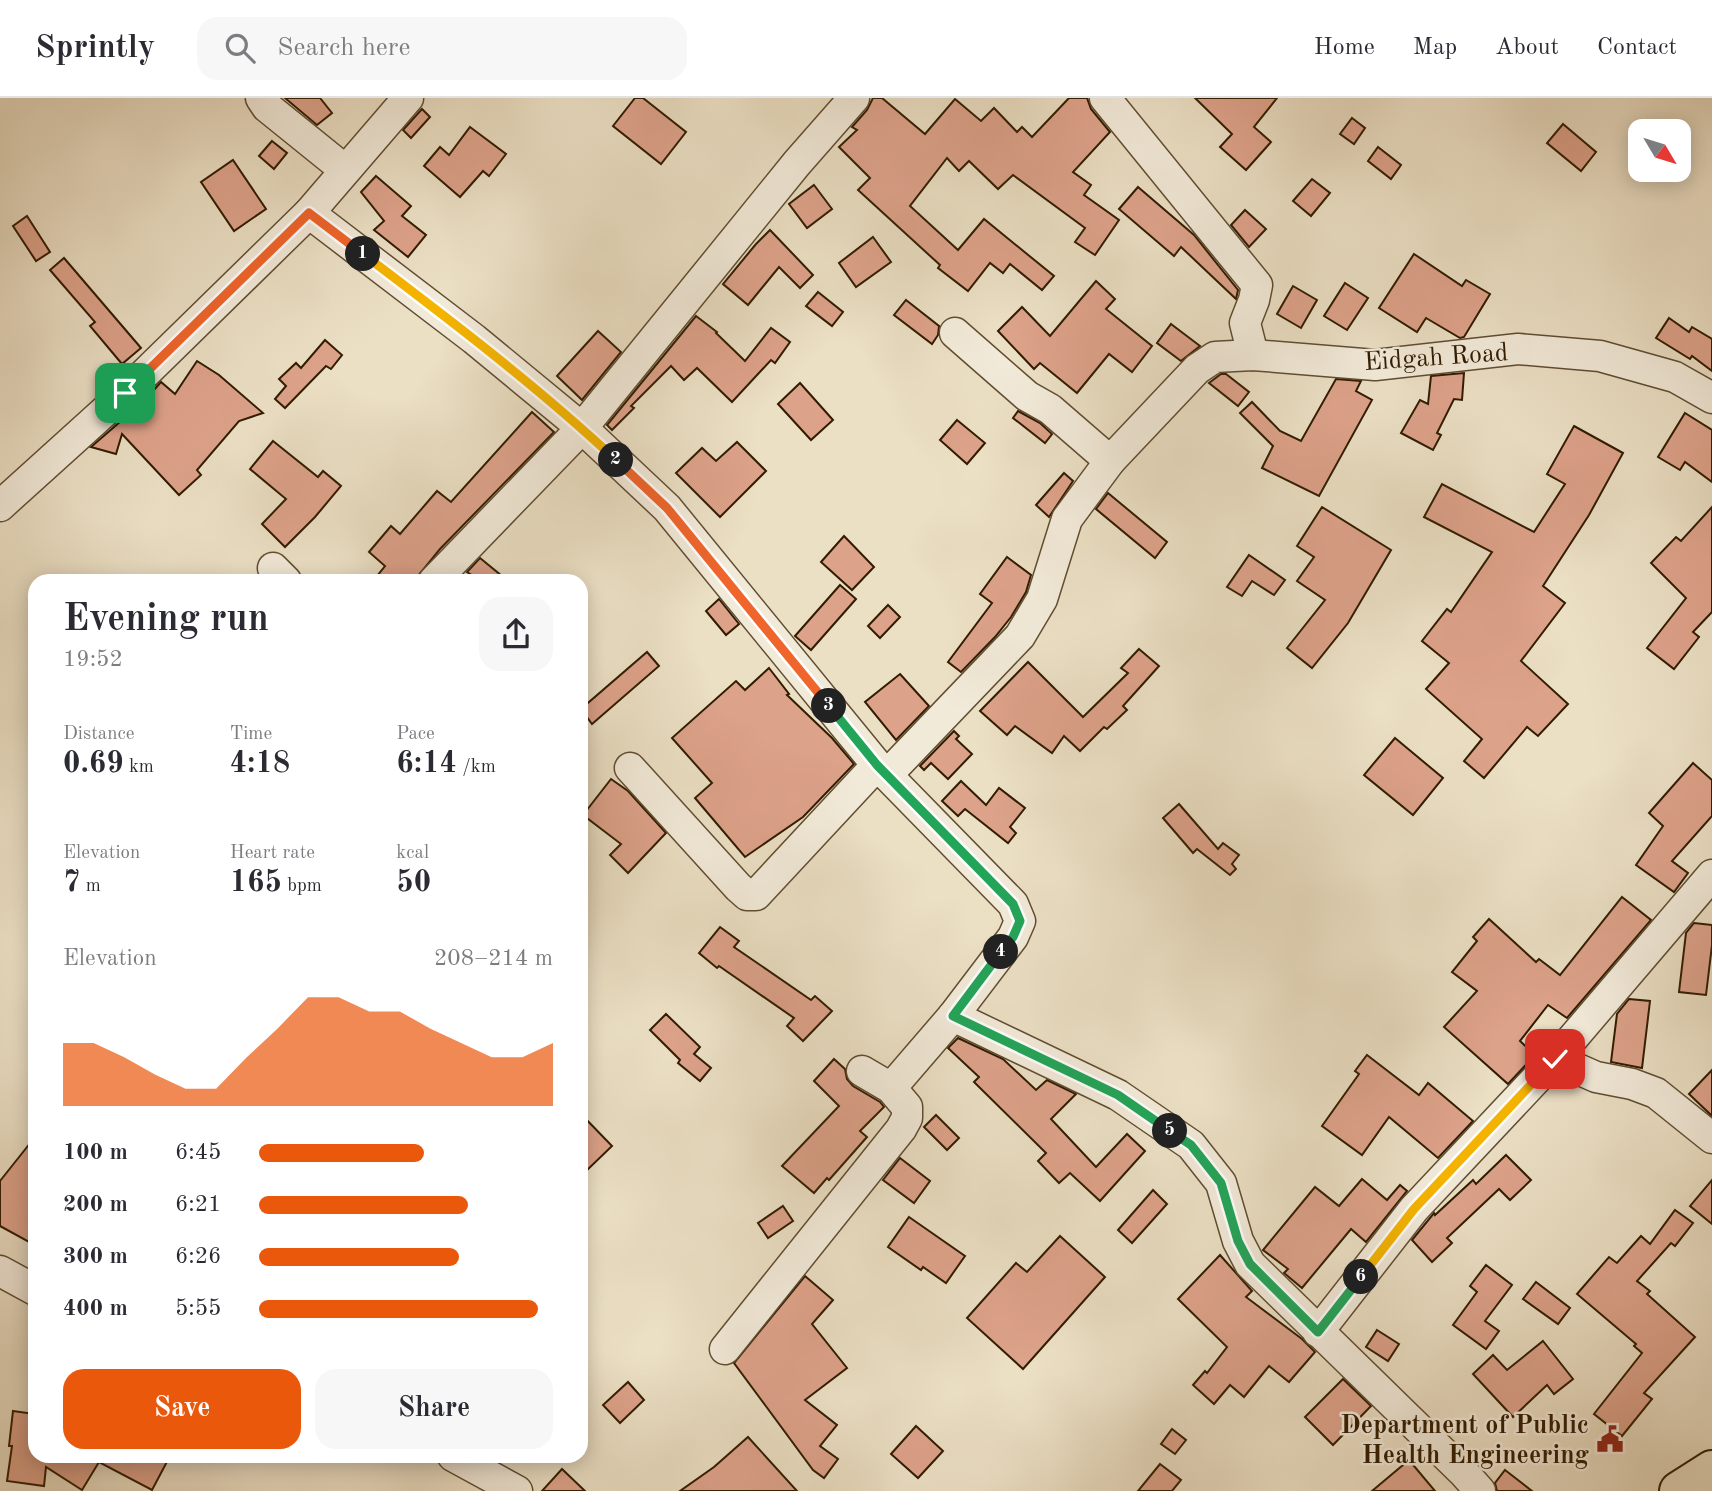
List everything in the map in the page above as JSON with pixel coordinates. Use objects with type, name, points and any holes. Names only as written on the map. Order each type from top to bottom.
[{"type":"street","points":[[261,98],[267,107],[345,170]]},
{"type":"street","points":[[0,506],[125,393],[309,213],[408,98]]},
{"type":"street","points":[[441,574],[582,428],[788,174],[854,98]]},
{"type":"street","points":[[1105,98],[1257,285],[1245,323],[1253,355]]},
{"type":"street","points":[[309,213],[474,339],[582,428],[667,508],[882,770],[1013,904],[1020,921],[1013,937],[953,1016],[891,1088]]},
{"type":"street","points":[[955,333],[1027,396],[1050,409],[1110,461]]},
{"type":"street","name":"Eidgah Road","points":[[630,768],[738,887],[747,895],[756,895],[1020,636],[1042,599],[1066,519],[1110,461],[1204,363],[1215,358],[1253,355],[1375,365],[1518,349],[1600,356],[1675,377],[1712,398]]},
{"type":"street","points":[[1318,1332],[1414,1209],[1555,1059],[1712,875]]},
{"type":"street","points":[[953,1016],[1118,1095],[1191,1145],[1221,1183],[1238,1241],[1250,1264],[1480,1491]]},
{"type":"street","points":[[1555,1059],[1596,1077],[1632,1084],[1656,1093],[1712,1138]]},
{"type":"street","points":[[725,1349],[907,1118],[907,1107],[891,1088],[862,1071]]},
{"type":"street","points":[[0,1271],[28,1286]]},
{"type":"street","points":[[466,1463],[517,1491]]},
{"type":"building","points":[[285,98],[320,98],[332,113],[317,125]]},
{"type":"building","points":[[635,98],[643,98],[686,132],[661,164],[613,126]]},
{"type":"building","points":[[873,98],[882,98],[925,134],[955,99],[981,121],[994,108],[1017,132],[1022,127],[1032,137],[1069,98],[1087,98],[1091,109],[1110,132],[1073,172],[1091,185],[1084,195],[1119,220],[1095,255],[1075,242],[1085,228],[1013,175],[998,189],[969,161],[959,171],[947,158],[910,206],[958,250],[984,219],[1054,276],[1042,290],[1010,264],[1003,273],[990,263],[968,291],[938,268],[940,265],[858,190],[870,178],[839,147],[857,130],[852,127],[867,110]]},
{"type":"building","points":[[1195,98],[1277,98],[1254,127],[1271,142],[1246,170],[1220,147],[1232,134]]},
{"type":"building","points":[[422,109],[430,117],[411,138],[403,130]]},
{"type":"building","points":[[1352,118],[1365,128],[1354,144],[1340,134]]},
{"type":"building","points":[[1563,124],[1596,152],[1581,171],[1547,143]]},
{"type":"building","points":[[470,127],[506,154],[489,176],[483,171],[460,197],[424,166],[440,147],[449,155]]},
{"type":"building","points":[[272,141],[287,153],[274,169],[259,156]]},
{"type":"building","points":[[1378,147],[1401,165],[1391,179],[1368,161]]},
{"type":"building","points":[[233,160],[266,209],[234,231],[201,182]]},
{"type":"building","points":[[376,176],[411,206],[402,216],[426,235],[408,257],[374,230],[384,221],[361,192]]},
{"type":"building","points":[[1312,179],[1330,193],[1311,216],[1293,201]]},
{"type":"building","points":[[814,185],[832,209],[807,228],[789,204]]},
{"type":"building","points":[[1138,187],[1194,235],[1238,290],[1236,299],[1181,247],[1174,256],[1119,209]]},
{"type":"building","points":[[1245,210],[1266,229],[1249,247],[1231,225]]},
{"type":"building","points":[[27,216],[50,252],[36,261],[13,226]]},
{"type":"building","points":[[770,230],[813,275],[800,288],[779,267],[748,305],[723,284]]},
{"type":"building","points":[[873,237],[891,262],[856,287],[839,263]]},
{"type":"building","points":[[1414,254],[1462,286],[1466,280],[1490,294],[1464,337],[1460,338],[1426,318],[1417,332],[1379,308]]},
{"type":"building","points":[[64,258],[141,348],[122,364],[90,326],[95,322],[50,270]]},
{"type":"building","points":[[1096,281],[1115,299],[1106,309],[1152,346],[1132,372],[1109,354],[1077,393],[1040,363],[1034,369],[998,331],[1022,307],[1050,336]]},
{"type":"building","points":[[1345,283],[1368,298],[1347,330],[1324,316]]},
{"type":"building","points":[[1293,286],[1317,300],[1301,328],[1277,314]]},
{"type":"building","points":[[818,292],[843,312],[832,326],[806,306]]},
{"type":"building","points":[[906,300],[939,326],[938,335],[932,344],[894,315]]},
{"type":"building","points":[[696,316],[717,332],[745,361],[771,328],[790,342],[775,363],[771,360],[732,402],[697,368],[684,380],[671,366],[631,406],[634,408],[612,430],[607,425]]},
{"type":"building","points":[[1669,318],[1689,332],[1692,327],[1712,339],[1712,371],[1692,356],[1690,359],[1656,338]]},
{"type":"building","points":[[1171,324],[1200,346],[1181,361],[1157,343]]},
{"type":"building","points":[[598,331],[621,352],[582,400],[557,376]]},
{"type":"building","points":[[325,340],[342,355],[331,369],[326,366],[285,408],[275,399],[286,386],[279,379],[296,363],[301,368]]},
{"type":"building","points":[[197,361],[219,375],[263,413],[239,421],[197,470],[201,475],[179,495],[122,434],[116,454],[91,447],[144,401],[161,382],[175,394]]},
{"type":"building","points":[[1464,373],[1462,400],[1454,399],[1437,433],[1441,435],[1433,450],[1401,433],[1420,400],[1428,404],[1431,376]]},
{"type":"building","points":[[1221,374],[1226,374],[1249,392],[1238,406],[1209,383]]},
{"type":"building","points":[[1336,379],[1361,381],[1356,391],[1372,400],[1319,496],[1262,468],[1273,446],[1240,413],[1252,402],[1280,431],[1301,441]]},
{"type":"building","points":[[800,383],[833,420],[811,440],[778,404]]},
{"type":"building","points":[[1018,411],[1040,423],[1052,434],[1045,443],[1013,418]]},
{"type":"building","points":[[532,412],[554,432],[440,549],[420,574],[379,574],[385,566],[369,552],[391,526],[400,534],[437,491],[451,502]]},
{"type":"building","points":[[1685,413],[1712,430],[1712,482],[1685,462],[1680,470],[1658,457]]},
{"type":"building","points":[[957,420],[985,443],[967,464],[940,440]]},
{"type":"building","points":[[1574,426],[1623,453],[1589,515],[1543,586],[1565,603],[1521,661],[1568,704],[1538,736],[1527,727],[1484,778],[1464,761],[1482,739],[1426,689],[1449,663],[1422,641],[1447,609],[1451,612],[1492,552],[1424,517],[1442,484],[1534,532],[1565,484],[1547,474]]},
{"type":"building","points":[[273,441],[318,477],[323,471],[341,486],[285,547],[262,524],[286,499],[250,469]]},
{"type":"building","points":[[737,442],[766,471],[720,517],[676,473],[702,448],[716,461]]},
{"type":"building","points":[[1064,473],[1073,481],[1049,517],[1036,505]]},
{"type":"building","points":[[1108,493],[1167,542],[1155,558],[1096,509]]},
{"type":"building","points":[[1322,507],[1391,550],[1348,623],[1312,668],[1287,648],[1325,600],[1297,581],[1314,557],[1297,546]]},
{"type":"building","points":[[1712,507],[1712,612],[1693,632],[1699,637],[1674,669],[1647,648],[1686,598],[1651,563],[1676,537],[1681,541]]},
{"type":"building","points":[[844,536],[874,567],[852,590],[821,562]]},
{"type":"building","points":[[1249,555],[1285,580],[1274,595],[1252,581],[1242,596],[1227,587]]},
{"type":"building","points":[[1007,557],[1031,575],[1026,592],[995,637],[961,672],[948,662],[992,603],[980,594]]},
{"type":"building","points":[[480,558],[499,574],[470,574],[467,572]]},
{"type":"building","points":[[840,585],[856,599],[811,650],[795,636]]},
{"type":"building","points":[[719,599],[739,624],[726,635],[706,611]]},
{"type":"building","points":[[888,605],[900,617],[880,638],[868,626]]},
{"type":"building","points":[[1139,649],[1159,666],[1123,706],[1127,710],[1107,729],[1104,727],[1080,751],[1064,736],[1052,753],[1015,726],[1007,735],[980,711],[1028,662],[1083,717],[1128,673],[1121,668]]},
{"type":"building","points":[[647,652],[659,666],[592,724],[588,719],[588,703]]},
{"type":"building","points":[[769,668],[789,694],[787,695],[832,738],[854,764],[803,817],[745,857],[695,798],[712,783],[672,738],[736,681],[745,690]]},
{"type":"building","points":[[900,674],[929,706],[896,740],[865,702]]},
{"type":"building","points":[[954,731],[959,736],[956,739],[972,754],[948,779],[931,763],[924,770],[920,766]]},
{"type":"building","points":[[1395,738],[1443,778],[1413,815],[1364,775]]},
{"type":"building","points":[[1693,763],[1712,780],[1712,816],[1672,861],[1688,873],[1674,892],[1636,865],[1663,826],[1649,813]]},
{"type":"building","points":[[611,779],[628,791],[666,833],[628,873],[610,855],[621,844],[588,819],[588,809]]},
{"type":"building","points":[[961,781],[986,805],[999,788],[1025,808],[1010,827],[1016,833],[1008,843],[965,809],[958,816],[942,801]]},
{"type":"building","points":[[1179,804],[1218,849],[1223,843],[1239,855],[1232,864],[1236,869],[1230,875],[1197,849],[1193,853],[1163,818]]},
{"type":"building","points":[[1622,897],[1651,920],[1567,1018],[1548,1005],[1520,1041],[1535,1055],[1508,1084],[1444,1027],[1477,991],[1452,972],[1477,941],[1473,937],[1489,919],[1536,962],[1539,959],[1560,975]]},
{"type":"building","points":[[1694,923],[1712,925],[1706,995],[1679,992],[1686,933]]},
{"type":"building","points":[[720,927],[739,941],[734,947],[811,1000],[815,996],[832,1011],[803,1041],[787,1026],[794,1018],[719,966],[717,968],[699,953]]},
{"type":"building","points":[[1629,999],[1650,1001],[1642,1068],[1611,1062],[1617,1014]]},
{"type":"building","points":[[666,1014],[700,1047],[694,1054],[711,1068],[700,1081],[678,1063],[680,1060],[650,1030]]},
{"type":"building","points":[[958,1038],[1003,1059],[1036,1090],[1047,1080],[1076,1094],[1051,1119],[1096,1167],[1127,1134],[1145,1151],[1100,1201],[1070,1173],[1059,1183],[1038,1161],[1046,1153],[974,1082],[979,1077],[948,1048]]},
{"type":"building","points":[[1367,1055],[1419,1095],[1428,1083],[1473,1121],[1438,1158],[1389,1117],[1362,1155],[1322,1126],[1359,1074],[1355,1071]]},
{"type":"building","points":[[834,1059],[845,1069],[847,1079],[853,1086],[884,1107],[860,1131],[867,1137],[814,1193],[782,1166],[839,1106],[814,1081]]},
{"type":"building","points":[[1712,1070],[1712,1116],[1689,1094]]},
{"type":"building","points":[[936,1115],[959,1138],[947,1150],[924,1127]]},
{"type":"building","points":[[588,1121],[612,1146],[588,1169]]},
{"type":"building","points":[[28,1146],[28,1241],[0,1226],[0,1181]]},
{"type":"building","points":[[1506,1155],[1531,1180],[1510,1200],[1499,1189],[1447,1238],[1452,1243],[1432,1262],[1412,1240],[1434,1213],[1435,1215],[1473,1180],[1476,1184]]},
{"type":"building","points":[[900,1158],[930,1181],[914,1203],[883,1180]]},
{"type":"building","points":[[1362,1179],[1387,1200],[1400,1185],[1407,1191],[1366,1242],[1351,1229],[1302,1288],[1284,1273],[1288,1269],[1263,1250],[1315,1187],[1339,1206]]},
{"type":"building","points":[[1712,1180],[1712,1224],[1690,1206]]},
{"type":"building","points":[[1153,1190],[1167,1204],[1132,1243],[1118,1230]]},
{"type":"building","points":[[783,1206],[793,1221],[768,1238],[758,1223]]},
{"type":"building","points":[[1675,1210],[1693,1223],[1675,1246],[1671,1243],[1637,1281],[1650,1291],[1647,1294],[1695,1337],[1644,1393],[1652,1399],[1622,1436],[1594,1414],[1642,1353],[1634,1346],[1636,1344],[1577,1294],[1609,1257],[1617,1263],[1641,1236],[1650,1244]]},
{"type":"building","points":[[909,1217],[965,1256],[946,1283],[923,1267],[921,1270],[888,1247]]},
{"type":"building","points":[[1060,1236],[1105,1277],[1023,1369],[967,1318],[1016,1263],[1027,1272]]},
{"type":"building","points":[[1220,1255],[1252,1291],[1246,1297],[1315,1352],[1289,1382],[1269,1366],[1244,1397],[1230,1385],[1214,1404],[1193,1385],[1205,1371],[1207,1373],[1227,1347],[1178,1299]]},
{"type":"building","points":[[1486,1265],[1512,1285],[1485,1321],[1499,1331],[1486,1349],[1453,1325],[1477,1292],[1470,1286]]},
{"type":"building","points":[[805,1276],[833,1300],[812,1324],[847,1368],[805,1400],[837,1425],[820,1446],[838,1459],[824,1478],[813,1470],[734,1363]]},
{"type":"building","points":[[1536,1282],[1570,1308],[1558,1324],[1523,1299]]},
{"type":"building","points":[[1377,1330],[1399,1344],[1388,1361],[1366,1347]]},
{"type":"building","points":[[1543,1341],[1573,1379],[1554,1394],[1547,1385],[1513,1417],[1473,1374],[1493,1355],[1507,1370]]},
{"type":"building","points":[[1343,1379],[1371,1406],[1333,1445],[1305,1417]]},
{"type":"building","points":[[628,1382],[644,1400],[620,1423],[603,1405]]},
{"type":"building","points":[[13,1411],[28,1413],[28,1463],[98,1463],[82,1490],[46,1467],[44,1486],[7,1481],[12,1446],[9,1446]]},
{"type":"building","points":[[916,1426],[943,1451],[918,1478],[891,1454]]},
{"type":"building","points":[[1172,1429],[1186,1440],[1175,1454],[1161,1444]]},
{"type":"building","points":[[748,1437],[797,1491],[680,1491],[714,1467]]},
{"type":"building","points":[[1409,1460],[1435,1491],[1372,1491]]},
{"type":"building","points":[[101,1463],[166,1463],[152,1490]]},
{"type":"building","points":[[1160,1464],[1181,1480],[1172,1491],[1138,1491]]},
{"type":"building","points":[[562,1469],[585,1491],[542,1491]]},
{"type":"building","points":[[1505,1470],[1532,1491],[1497,1491],[1495,1483]]},
{"type":"place","name":"Department of Public Health Engineering","points":[[1610,1439]]},
{"type":"route","points":[[125,393],[309,213],[474,339],[582,428],[667,508],[877,765],[1013,904],[1020,921],[1013,937],[953,1016],[1118,1095],[1191,1145],[1221,1183],[1238,1241],[1250,1264],[1318,1332],[1414,1209],[1555,1059]]}]
